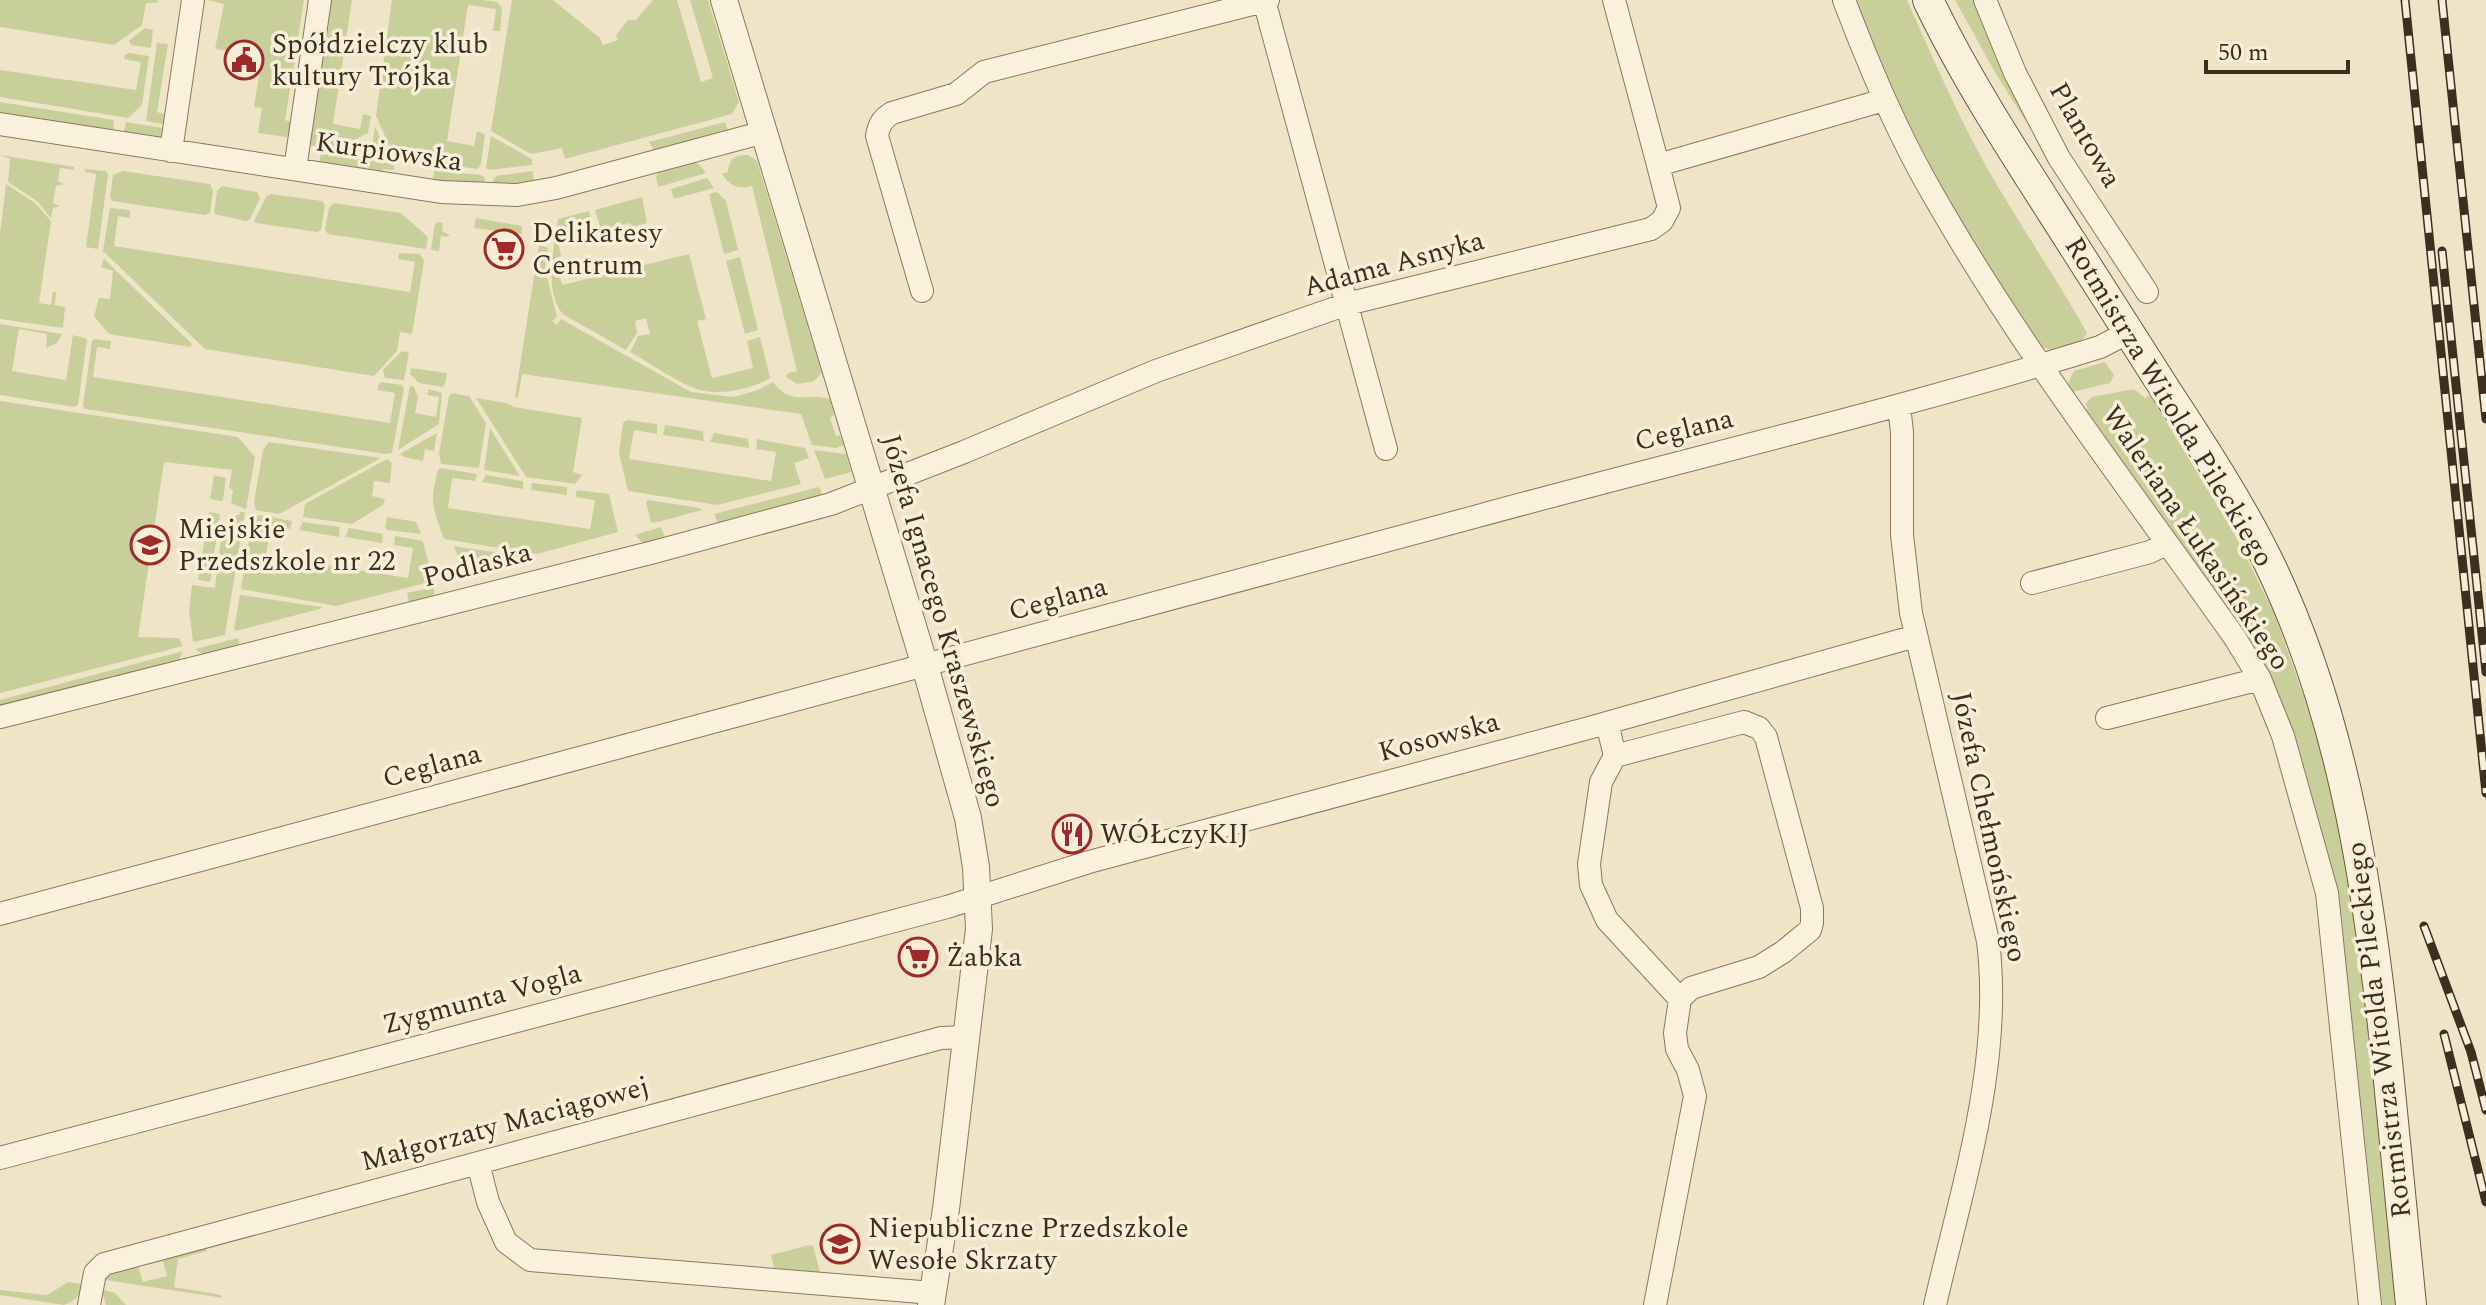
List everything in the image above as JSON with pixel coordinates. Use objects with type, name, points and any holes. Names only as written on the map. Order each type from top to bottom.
[{"type":"main road","name":"Rotmistrza Witolda Pileckiego","points":[[1928,0],[2004,138],[2210,458],[2270,566],[2310,661],[2334,741],[2358,844],[2375,949],[2411,1305]]},
{"type":"street","points":[[171,151],[193,0]]},
{"type":"street","points":[[295,169],[320,0]]},
{"type":"street","name":"Józefa Ignacego Kraszewskiego","points":[[724,0],[873,488],[968,818],[979,896],[979,929],[931,1294]]},
{"type":"street","points":[[922,291],[877,136],[884,118],[956,94],[984,72],[1266,0],[1386,449]]},
{"type":"street","points":[[1614,0],[1658,165],[1884,100]]},
{"type":"street","name":"Waleriana Łukasińskiego","points":[[1844,0],[1884,100],[1933,196],[1986,284],[2041,365],[2235,638],[2260,679],[2283,736],[2329,903],[2370,1305]]},
{"type":"street","name":"Plantowa","points":[[1985,0],[2015,73],[2059,158],[2147,292]]},
{"type":"street","name":"Kurpiowska","points":[[0,124],[441,192],[517,195],[556,188],[764,132]]},
{"type":"street","name":"Adama Asnyka","points":[[873,488],[1156,371],[1347,304],[1651,229],[1662,221],[1669,208],[1658,165]]},
{"type":"street","name":"Ceglana","points":[[0,914],[1552,495],[1899,406],[2100,347],[2129,332]]},
{"type":"street","name":"Józefa Chełmońskiego","points":[[1899,406],[1906,578],[1916,636],[1988,941],[1992,974],[1991,1027],[1976,1128],[1935,1305]]},
{"type":"street","name":"Podlaska","points":[[0,717],[643,554],[831,504],[873,488]]},
{"type":"street","points":[[2032,583],[2150,552],[2167,543]]},
{"type":"street","name":"Kosowska","points":[[979,896],[1089,862],[1607,723],[1916,636]]},
{"type":"street","points":[[2107,718],[2260,679]]},
{"type":"street","points":[[1615,756],[1744,722],[1759,728],[1766,737],[1812,908],[1812,923],[1806,935],[1759,967],[1691,988],[1680,999],[1675,1033],[1677,1049],[1688,1070],[1695,1096],[1655,1305]]},
{"type":"street","points":[[1607,723],[1615,756],[1601,782],[1589,864],[1591,885],[1607,920],[1680,999]]},
{"type":"street","name":"Zygmunta Vogla","points":[[0,1158],[979,896]]},
{"type":"street","name":"Małgorzaty Maciągowej","points":[[89,1305],[95,1273],[104,1264],[941,1038],[966,1037]]},
{"type":"street","points":[[478,1163],[488,1202],[506,1242],[530,1260],[931,1294]]},
{"type":"green space","points":[[0,0],[158,0],[157,3],[146,3],[142,25],[114,45],[0,27]]},
{"type":"green space","points":[[208,0],[304,0],[298,38],[307,40],[307,46],[297,46],[285,120],[294,123],[287,137],[258,133],[262,108],[254,107],[262,56],[215,49],[224,4]]},
{"type":"green space","points":[[327,0],[352,0],[333,124],[360,129],[363,114],[371,116],[368,133],[334,150],[305,144]]},
{"type":"green space","points":[[392,0],[482,0],[497,2],[502,8],[500,31],[493,31],[496,9],[468,5],[447,141],[474,146],[477,131],[485,134],[478,169],[395,158],[376,116]]},
{"type":"green space","points":[[512,0],[553,0],[600,38],[603,45],[618,40],[616,35],[628,20],[636,20],[653,0],[677,0],[701,82],[713,78],[690,0],[708,0],[739,102],[732,114],[565,159],[562,148],[531,154],[491,131]]},
{"type":"green space","points":[[1854,0],[1907,0],[1954,105],[1986,166],[2087,333],[2079,342],[2059,349],[2040,346],[1964,230],[1900,109]]},
{"type":"green space","points":[[1955,0],[1978,0],[2136,290],[2133,292],[1996,74]]},
{"type":"green space","points":[[145,28],[153,30],[151,48],[131,45],[129,41]]},
{"type":"green space","points":[[157,43],[168,44],[157,112],[166,115],[169,125],[146,121]]},
{"type":"green space","points":[[129,53],[149,56],[142,105],[128,118],[0,97],[0,70],[136,90],[141,62],[124,59]]},
{"type":"green space","points":[[0,102],[114,120],[113,134],[0,116]]},
{"type":"green space","points":[[126,122],[168,129],[160,139],[123,136]]},
{"type":"green space","points":[[725,122],[729,134],[655,153],[649,142]]},
{"type":"green space","points":[[375,126],[388,157],[371,154]]},
{"type":"green space","points":[[491,136],[532,159],[532,165],[486,168]]},
{"type":"green space","points":[[321,153],[392,163],[395,170],[383,169],[382,175],[319,165]]},
{"type":"green space","points":[[0,155],[74,167],[74,170],[60,168],[58,181],[64,184],[56,186],[53,203],[60,206],[53,208],[51,218],[37,201],[8,182],[10,159]]},
{"type":"green space","points":[[748,155],[757,161],[822,373],[814,381],[797,384],[786,377],[788,373],[797,371],[752,186],[735,186],[722,174],[728,172],[734,158]]},
{"type":"green space","points":[[698,163],[706,173],[658,187],[656,177],[659,170]]},
{"type":"green space","points":[[85,169],[106,171],[108,175],[98,249],[86,247],[96,174],[85,172]]},
{"type":"green space","points":[[434,170],[481,175],[485,178],[484,187],[433,183]]},
{"type":"green space","points":[[123,171],[210,184],[213,191],[210,213],[205,215],[112,201],[113,175]]},
{"type":"green space","points":[[533,171],[534,182],[494,188],[496,176]]},
{"type":"green space","points":[[707,178],[714,188],[674,199],[671,189]]},
{"type":"green space","points":[[6,184],[35,203],[51,221],[39,303],[51,305],[53,292],[56,292],[55,305],[65,307],[63,328],[0,319],[0,234]]},
{"type":"green space","points":[[222,186],[257,192],[260,198],[250,219],[246,221],[214,214],[217,191]]},
{"type":"green space","points":[[717,192],[726,201],[738,250],[724,254],[709,194]]},
{"type":"green space","points":[[271,194],[322,201],[325,205],[321,230],[317,232],[256,223],[254,221],[266,197]]},
{"type":"green space","points":[[642,197],[647,223],[632,227],[630,223],[601,230],[595,210]]},
{"type":"green space","points":[[334,203],[401,213],[428,237],[426,249],[328,234],[325,230],[329,208]]},
{"type":"green space","points":[[110,208],[130,210],[130,218],[118,216],[114,246],[410,292],[415,262],[398,259],[399,253],[420,254],[424,261],[412,334],[400,332],[397,351],[374,376],[205,349],[103,251]]},
{"type":"green space","points":[[589,211],[594,232],[558,242],[561,256],[555,258],[562,285],[689,254],[706,319],[697,321],[712,378],[753,368],[747,341],[760,337],[770,378],[731,391],[700,390],[630,352],[638,336],[650,334],[646,318],[635,321],[637,333],[626,350],[564,315],[558,306],[552,283],[558,219]]},
{"type":"green space","points":[[476,218],[522,226],[522,234],[474,228]]},
{"type":"green space","points":[[437,222],[443,223],[442,231],[450,235],[441,236],[439,251],[431,250]]},
{"type":"green space","points":[[539,245],[548,248],[545,269],[557,317],[552,321],[557,325],[561,319],[691,392],[734,397],[773,382],[793,397],[830,399],[834,415],[830,418],[836,436],[840,435],[844,445],[836,448],[812,445],[801,414],[522,374],[518,398],[515,397]]},
{"type":"green space","points":[[740,257],[758,330],[745,334],[726,261]]},
{"type":"green space","points":[[104,259],[192,344],[190,347],[109,334],[94,316],[99,298],[110,299],[113,271],[101,267]]},
{"type":"green space","points":[[0,324],[62,334],[57,343],[46,348],[47,334],[19,329],[12,371],[66,380],[73,335],[87,339],[78,405],[74,407],[0,395]]},
{"type":"green space","points":[[94,339],[111,341],[110,349],[97,347],[93,377],[390,423],[395,393],[377,390],[380,382],[402,385],[404,389],[392,453],[85,409],[83,405]]},
{"type":"green space","points":[[402,351],[409,353],[404,380],[385,378],[383,370]]},
{"type":"green space","points":[[2105,362],[2114,375],[2110,383],[2072,392],[2068,383],[2074,371]]},
{"type":"green space","points":[[411,368],[447,373],[445,384],[442,387],[419,383],[410,374]]},
{"type":"green space","points":[[410,386],[414,387],[418,397],[415,413],[436,417],[439,397],[427,395],[429,389],[442,393],[439,424],[398,450]]},
{"type":"green space","points":[[2134,389],[2145,398],[2150,395],[2233,531],[2274,613],[2328,764],[2362,939],[2398,1305],[2378,1305],[2336,897],[2282,711],[2083,411],[2088,408],[2085,404],[2092,397]]},
{"type":"green space","points":[[452,393],[469,396],[486,423],[479,468],[441,464],[439,453]]},
{"type":"green space","points":[[476,398],[582,418],[573,472],[582,475],[575,484],[526,477]]},
{"type":"green space","points":[[0,401],[238,437],[255,457],[246,509],[231,503],[233,490],[229,488],[232,470],[164,462],[138,637],[179,638],[183,646],[0,693]]},
{"type":"green space","points":[[627,420],[657,424],[657,434],[634,430],[629,459],[771,481],[776,452],[756,449],[757,439],[805,448],[809,458],[794,463],[801,484],[717,505],[628,491],[619,453],[623,423]]},
{"type":"green space","points":[[665,425],[703,431],[704,441],[663,435]]},
{"type":"green space","points":[[490,428],[520,476],[484,470]]},
{"type":"green space","points":[[437,433],[434,451],[425,449],[423,461],[400,454]]},
{"type":"green space","points":[[714,433],[748,439],[749,448],[710,442]]},
{"type":"green space","points":[[269,442],[381,458],[279,514],[256,510],[254,502],[263,450]]},
{"type":"green space","points":[[814,450],[846,454],[851,472],[825,479]]},
{"type":"green space","points":[[387,459],[392,463],[390,483],[374,481],[372,496],[385,499],[383,505],[352,524],[303,517],[305,504]]},
{"type":"green space","points":[[440,468],[477,474],[475,481],[452,478],[448,508],[590,529],[595,500],[575,497],[577,490],[609,494],[618,532],[537,554],[444,539],[433,498]]},
{"type":"green space","points":[[214,475],[226,478],[221,501],[210,499]]},
{"type":"green space","points":[[486,475],[523,481],[523,489],[482,482]]},
{"type":"green space","points":[[532,483],[567,487],[567,495],[531,490]]},
{"type":"green space","points":[[819,487],[823,495],[719,526],[714,514]]},
{"type":"green space","points":[[648,500],[702,510],[654,523],[651,522]]},
{"type":"green space","points":[[209,512],[220,514],[210,582],[198,580]]},
{"type":"green space","points":[[245,512],[225,635],[193,642],[189,611],[192,585],[215,588],[222,530],[232,531],[236,515]]},
{"type":"green space","points":[[259,515],[292,521],[290,529],[270,527],[266,556],[408,578],[413,548],[394,545],[395,536],[423,541],[433,581],[336,606],[241,589],[252,520]]},
{"type":"green space","points":[[387,517],[416,522],[421,534],[385,529]]},
{"type":"green space","points":[[303,522],[340,527],[339,537],[299,530]]},
{"type":"green space","points":[[661,527],[666,540],[645,545],[635,535]]},
{"type":"green space","points":[[349,528],[383,534],[382,543],[345,537]]},
{"type":"green space","points":[[454,546],[520,556],[520,557],[464,574]]},
{"type":"green space","points":[[434,587],[434,598],[414,606],[409,602],[407,593]]},
{"type":"green space","points":[[240,595],[322,607],[323,608],[236,631]]},
{"type":"green space","points":[[238,638],[240,647],[207,657],[195,649]]},
{"type":"green space","points":[[183,651],[178,662],[0,712],[0,700]]},
{"type":"green space","points":[[203,1246],[207,1251],[178,1259],[174,1287],[221,1295],[223,1298],[105,1280],[112,1272],[138,1266],[143,1282],[167,1276],[163,1261],[148,1264],[147,1261]]},
{"type":"green space","points":[[813,1246],[820,1272],[774,1268],[771,1255]]},
{"type":"green space","points":[[68,1282],[81,1284],[81,1288],[77,1298],[64,1305],[0,1295],[0,1290],[47,1295]]},
{"type":"green space","points":[[101,1289],[115,1293],[126,1305],[106,1305]]},
{"type":"railway","points":[[2405,0],[2486,793]]},
{"type":"railway","points":[[2442,0],[2486,419]]},
{"type":"railway","points":[[2442,251],[2486,672]]},
{"type":"railway","points":[[2424,926],[2471,1052],[2486,1110]]},
{"type":"railway","points":[[2444,1034],[2486,1202]]},
{"type":"place","name":"Spółdzielczy klub kultury Trójka","points":[[244,60]]},
{"type":"place","name":"Delikatesy Centrum","points":[[504,249]]},
{"type":"place","name":"Miejskie Przedszkole nr 22","points":[[150,545]]},
{"type":"place","name":"WÓŁczyKIJ","points":[[1072,834]]},
{"type":"place","name":"Żabka","points":[[918,957]]},
{"type":"place","name":"Niepubliczne Przedszkole Wesołe Skrzaty","points":[[840,1244]]}]
